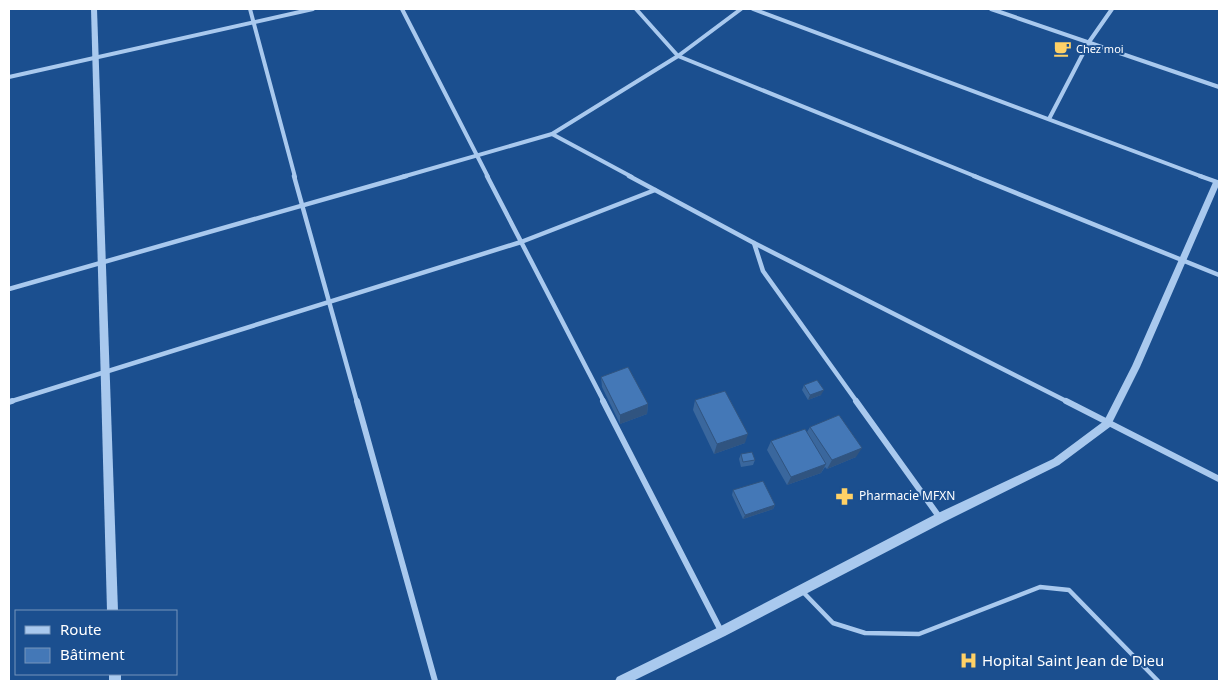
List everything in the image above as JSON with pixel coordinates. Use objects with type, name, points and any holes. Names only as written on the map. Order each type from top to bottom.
[{"type":"street","points":[[94,9],[113,610]]},
{"type":"street","points":[[250,9],[302,205],[435,681]]},
{"type":"street","points":[[9,77],[313,9]]},
{"type":"street","points":[[402,9],[721,632]]},
{"type":"street","points":[[636,9],[678,56],[1219,275]]},
{"type":"street","points":[[9,289],[552,134],[678,56],[741,9]]},
{"type":"street","points":[[621,681],[721,632],[940,518],[1056,462],[1107,424],[1136,367],[1182,259],[1218,183],[753,9]]},
{"type":"street","points":[[991,9],[1219,87]]},
{"type":"street","points":[[1049,119],[1089,42],[1112,9]]},
{"type":"street","points":[[552,134],[754,243],[1107,424],[1219,479]]},
{"type":"street","points":[[9,402],[521,242],[655,190]]},
{"type":"street","points":[[754,243],[763,271],[940,518]]},
{"type":"lane","points":[[801,590],[833,623],[865,633],[919,634],[1040,588],[1069,590],[1158,681]]},
{"type":"building","points":[[628,367],[648,404],[620,415],[601,377]]},
{"type":"building","points":[[817,380],[824,390],[810,395],[804,385]]},
{"type":"building","points":[[725,391],[748,434],[717,444],[695,400]]},
{"type":"building","points":[[839,415],[862,448],[832,460],[810,427]]},
{"type":"building","points":[[805,429],[826,464],[791,477],[771,441]]},
{"type":"building","points":[[752,452],[755,460],[743,462],[741,454]]},
{"type":"building","points":[[763,481],[775,505],[745,515],[733,490]]},
{"type":"place","name":"Chez moi","points":[[1062,49]]},
{"type":"place","name":"Pharmacie MFXN","points":[[845,496]]},
{"type":"place","name":"Hopital Saint Jean de Dieu","points":[[968,661]]}]
